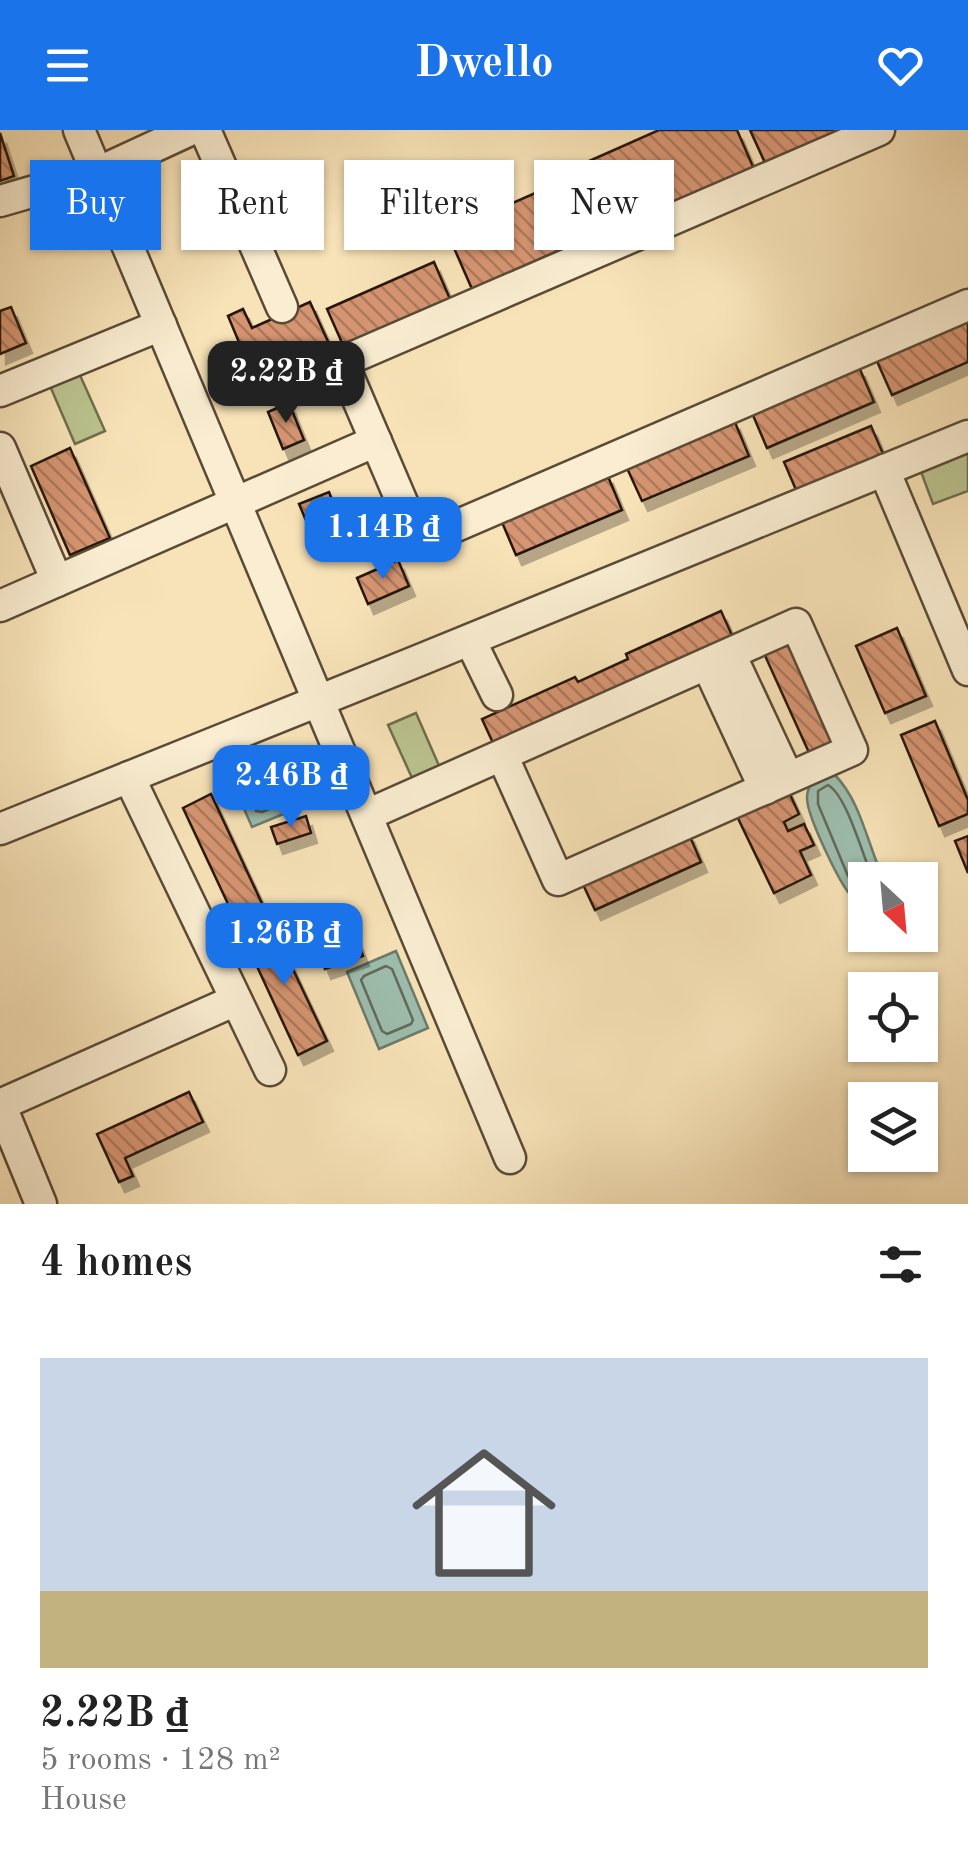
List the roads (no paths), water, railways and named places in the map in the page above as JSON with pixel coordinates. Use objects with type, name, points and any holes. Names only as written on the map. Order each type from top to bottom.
[{"type":"lane","points":[[79,130],[92,160]]},
{"type":"lane","points":[[125,160],[190,130]]},
{"type":"lane","points":[[205,130],[282,306]]},
{"type":"lane","points":[[879,130],[342,362],[419,542],[968,305]]},
{"type":"lane","points":[[0,201],[30,192]]},
{"type":"lane","points":[[129,250],[510,1158]]},
{"type":"lane","points":[[0,391],[160,325]]},
{"type":"lane","points":[[0,829],[968,436]]},
{"type":"lane","points":[[0,606],[376,441]]},
{"type":"lane","points":[[0,448],[57,581]]},
{"type":"lane","points":[[884,470],[968,670]]},
{"type":"lane","points":[[366,815],[796,624],[852,750],[558,880],[502,755]]},
{"type":"lane","points":[[470,640],[497,695]]},
{"type":"lane","points":[[719,659],[776,784]]},
{"type":"lane","points":[[129,777],[270,1070]]},
{"type":"lane","points":[[41,1204],[0,1105],[236,1000]]},
{"type":"water","points":[[314,752],[332,794],[252,827],[234,786]]},
{"type":"water","points":[[834,774],[843,784],[877,862],[848,862],[848,892],[811,817],[807,795],[811,782]]},
{"type":"water","points":[[396,951],[428,1028],[379,1049],[347,972]]}]
